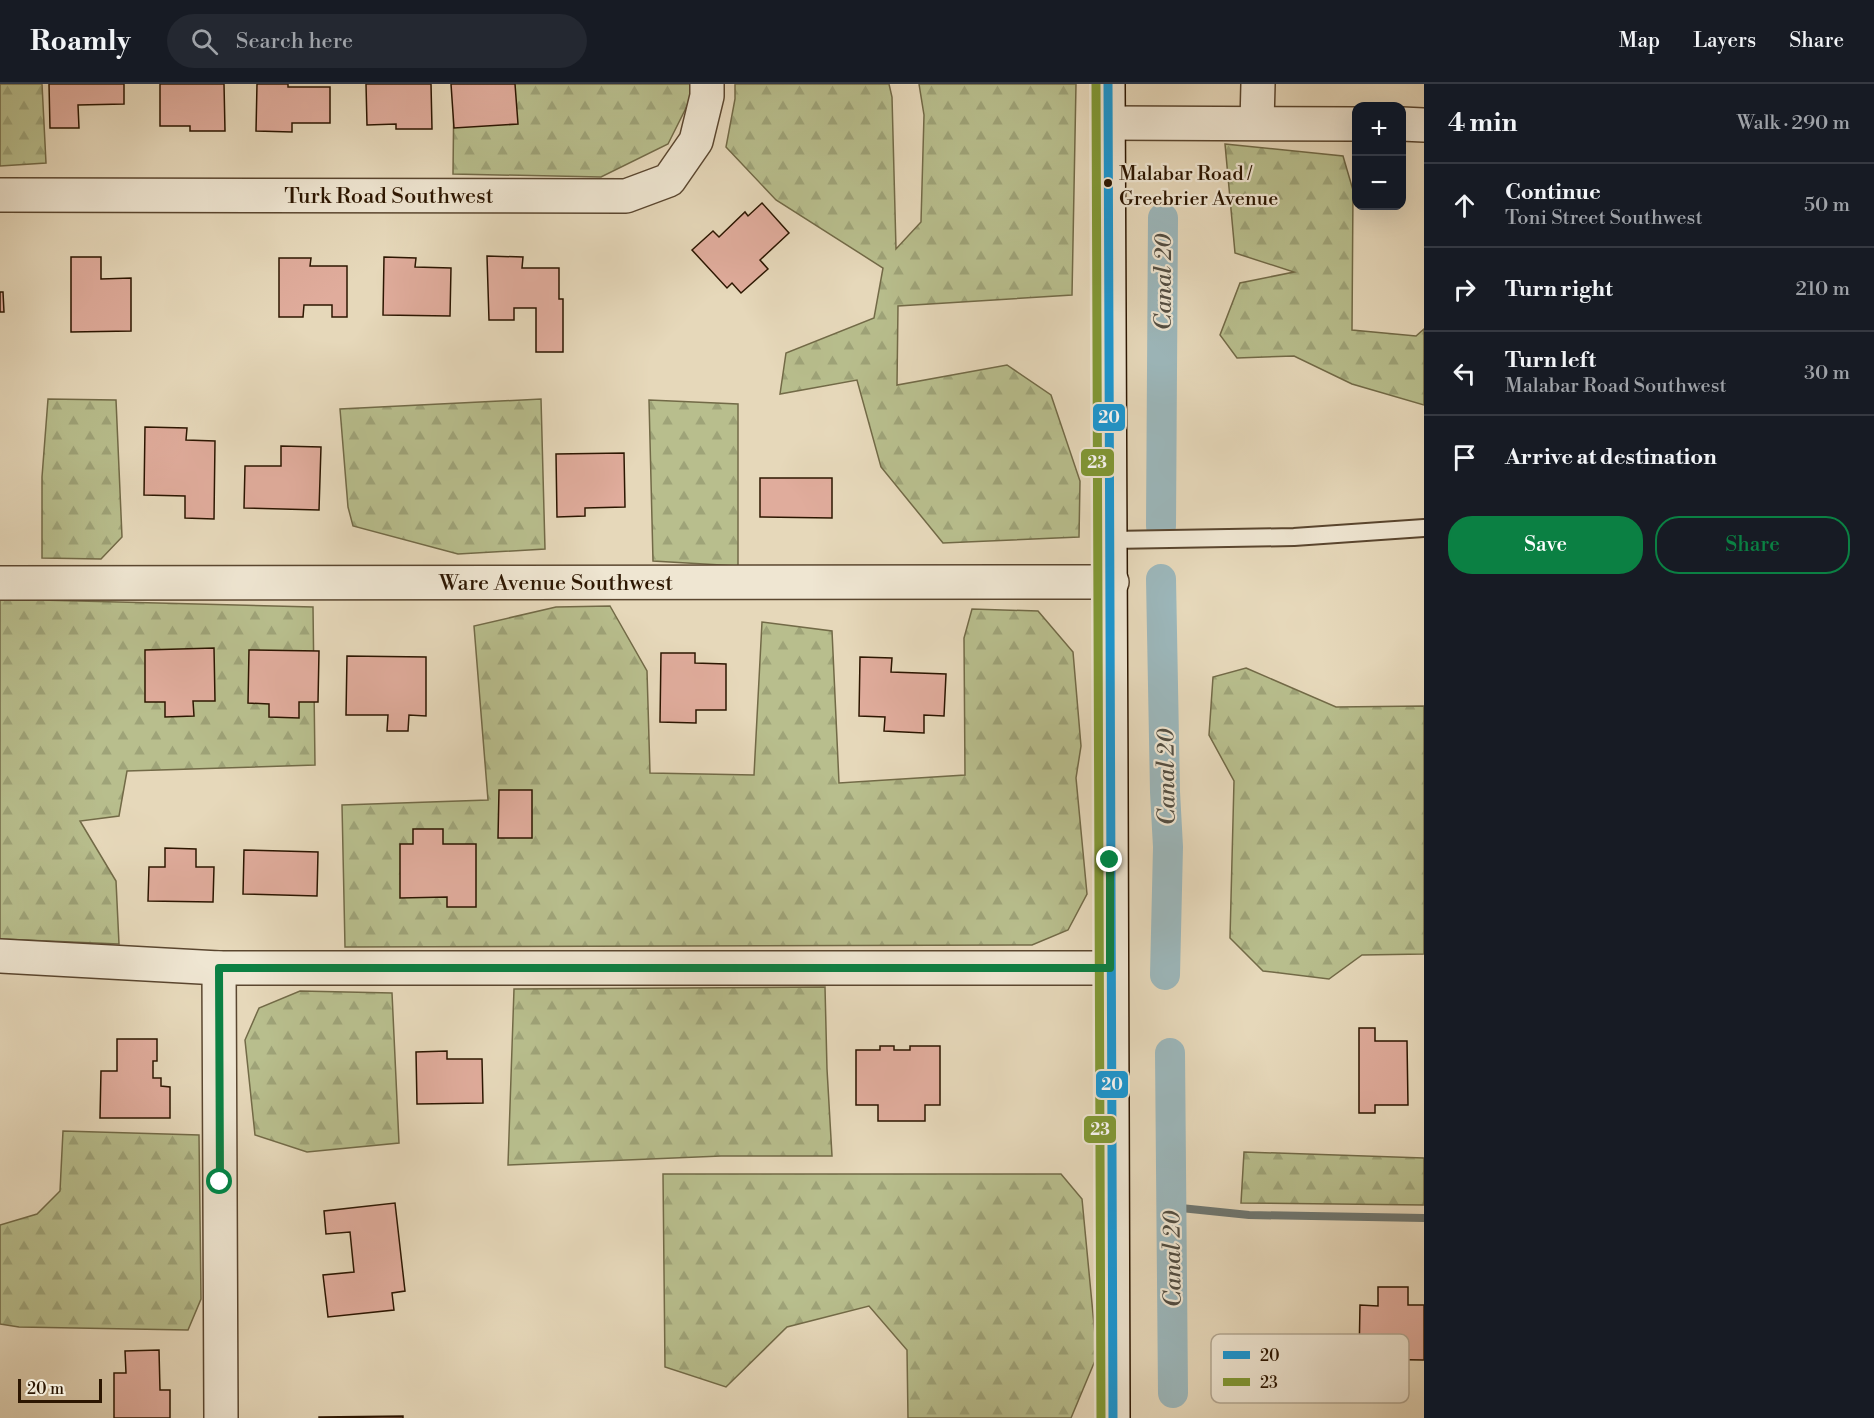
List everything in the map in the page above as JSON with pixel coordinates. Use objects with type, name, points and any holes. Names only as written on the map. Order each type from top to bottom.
[{"type":"street","name":"Turk Road Southwest","points":[[0,195],[626,196],[669,180],[696,141],[707,96],[707,84]]},
{"type":"street","points":[[1108,84],[1112,582],[1110,968],[1113,1418]]},
{"type":"street","points":[[1257,123],[1258,84]]},
{"type":"street","points":[[1108,123],[1352,124]]},
{"type":"street","points":[[1406,124],[1424,125]]},
{"type":"street","name":"Ware Avenue Southwest","points":[[0,583],[1112,582]]},
{"type":"street","points":[[0,956],[219,968],[1110,968]]},
{"type":"street","points":[[219,968],[221,1418]]},
{"type":"lane","points":[[1111,540],[1294,537],[1424,528]]},
{"type":"green space","points":[[0,84],[42,84],[46,163],[0,166]]},
{"type":"green space","points":[[454,84],[697,84],[697,86],[668,144],[601,177],[453,174]]},
{"type":"green space","points":[[735,84],[889,84],[892,97],[896,249],[921,222],[924,115],[919,84],[1076,84],[1072,295],[898,306],[897,385],[1007,365],[1051,395],[1080,481],[1079,537],[943,543],[881,467],[857,380],[780,394],[786,353],[874,318],[883,268],[776,200],[726,147],[735,99]]},
{"type":"green space","points":[[1225,144],[1343,156],[1352,187],[1352,330],[1416,336],[1424,329],[1424,405],[1352,384],[1294,356],[1237,358],[1220,335],[1240,283],[1294,272],[1235,253]]},
{"type":"green space","points":[[48,399],[116,400],[122,537],[101,559],[42,558],[42,477]]},
{"type":"green space","points":[[541,399],[545,549],[458,554],[353,526],[348,507],[340,409]]},
{"type":"green space","points":[[649,400],[738,404],[738,566],[653,561]]},
{"type":"green space","points":[[0,599],[313,607],[315,765],[127,771],[119,816],[80,821],[116,881],[119,944],[0,939]]},
{"type":"green space","points":[[610,606],[647,671],[650,773],[754,775],[762,622],[832,631],[839,783],[965,775],[964,638],[972,609],[1038,611],[1073,652],[1081,746],[1076,778],[1087,894],[1068,930],[1032,945],[345,947],[342,805],[488,800],[474,626],[556,607]]},
{"type":"green space","points":[[1246,668],[1336,707],[1424,706],[1424,954],[1362,955],[1329,979],[1263,971],[1230,938],[1234,781],[1209,735],[1213,677]]},
{"type":"green space","points":[[825,987],[832,1156],[721,1156],[508,1165],[514,989]]},
{"type":"green space","points":[[300,991],[392,993],[399,1143],[307,1152],[255,1135],[245,1040],[259,1008]]},
{"type":"green space","points":[[63,1131],[199,1135],[201,1299],[188,1330],[19,1327],[0,1324],[0,1225],[37,1214],[60,1191]]},
{"type":"green space","points":[[1244,1152],[1424,1158],[1424,1205],[1241,1203]]},
{"type":"green space","points":[[663,1174],[1061,1174],[1082,1199],[1097,1356],[1071,1418],[908,1418],[907,1350],[869,1306],[787,1327],[726,1387],[665,1367]]},
{"type":"building","points":[[49,84],[124,84],[124,104],[78,105],[79,128],[50,128]]},
{"type":"building","points":[[160,84],[224,84],[225,131],[190,131],[190,126],[160,126]]},
{"type":"building","points":[[257,84],[330,87],[330,123],[292,123],[292,132],[256,131]]},
{"type":"building","points":[[366,84],[431,84],[432,129],[396,129],[396,124],[367,125]]},
{"type":"building","points":[[451,84],[515,84],[518,124],[454,128]]},
{"type":"building","points":[[762,203],[789,233],[760,260],[768,269],[741,293],[732,283],[727,288],[692,250],[713,231],[719,237],[745,212],[748,216]]},
{"type":"building","points":[[487,256],[523,257],[522,268],[559,268],[559,299],[563,299],[563,352],[536,352],[536,308],[514,308],[514,320],[489,320]]},
{"type":"building","points":[[71,257],[101,257],[101,279],[131,278],[131,331],[71,332]]},
{"type":"building","points":[[384,257],[416,258],[415,267],[451,268],[450,316],[383,315]]},
{"type":"building","points":[[279,258],[311,258],[310,266],[347,266],[347,317],[332,317],[332,305],[304,305],[303,317],[279,317]]},
{"type":"building","points":[[0,292],[3,292],[4,312],[0,312]]},
{"type":"building","points":[[145,427],[187,428],[186,440],[215,441],[214,519],[185,518],[185,496],[144,495]]},
{"type":"building","points":[[281,446],[321,447],[319,510],[244,508],[245,466],[281,466]]},
{"type":"building","points":[[624,453],[625,507],[585,508],[585,516],[557,517],[556,454]]},
{"type":"building","points":[[760,478],[832,478],[832,518],[760,517]]},
{"type":"building","points":[[214,648],[215,701],[193,701],[194,716],[165,717],[165,702],[145,702],[145,650]]},
{"type":"building","points":[[249,650],[319,651],[318,702],[299,702],[299,718],[269,717],[269,704],[248,703]]},
{"type":"building","points":[[661,653],[695,653],[695,663],[726,664],[726,710],[696,710],[696,723],[660,722]]},
{"type":"building","points":[[347,656],[426,657],[426,716],[409,715],[408,731],[387,731],[388,715],[346,715]]},
{"type":"building","points":[[860,657],[892,658],[891,672],[946,674],[944,716],[924,715],[924,733],[884,731],[885,717],[859,716]]},
{"type":"building","points":[[499,790],[532,790],[532,838],[498,838]]},
{"type":"building","points":[[413,829],[443,829],[443,844],[476,844],[476,907],[447,907],[447,897],[400,898],[400,844],[413,844]]},
{"type":"building","points":[[165,848],[196,849],[196,867],[214,867],[213,902],[148,901],[149,867],[165,867]]},
{"type":"building","points":[[244,850],[318,852],[317,896],[243,894]]},
{"type":"building","points":[[1359,1028],[1375,1028],[1375,1041],[1407,1041],[1408,1105],[1375,1105],[1375,1113],[1359,1113]]},
{"type":"building","points":[[117,1039],[157,1039],[157,1061],[153,1061],[153,1078],[161,1078],[161,1086],[170,1087],[170,1118],[100,1118],[101,1071],[117,1071]]},
{"type":"building","points":[[880,1046],[894,1046],[894,1050],[910,1050],[910,1046],[940,1046],[940,1105],[925,1105],[925,1121],[878,1121],[878,1105],[856,1105],[856,1050],[880,1050]]},
{"type":"building","points":[[447,1051],[447,1059],[482,1059],[483,1103],[417,1104],[416,1052]]},
{"type":"building","points":[[395,1203],[405,1291],[392,1293],[394,1310],[328,1317],[323,1275],[354,1272],[350,1232],[326,1234],[324,1211]]},
{"type":"building","points":[[1378,1287],[1408,1287],[1408,1305],[1424,1305],[1424,1360],[1409,1360],[1409,1334],[1359,1334],[1360,1305],[1378,1306]]},
{"type":"building","points":[[159,1350],[160,1390],[170,1390],[170,1418],[114,1418],[114,1373],[126,1373],[125,1351]]},
{"type":"building","points":[[403,1416],[403,1418],[319,1418],[319,1417]]},
{"type":"waterway","name":"Canal 20","points":[[1161,526],[1163,218]]},
{"type":"waterway","name":"Canal 20","points":[[1161,579],[1168,847],[1165,975]]},
{"type":"waterway","name":"Canal 20","points":[[1170,1053],[1173,1393]]},
{"type":"waterway","points":[[1171,1207],[1249,1215],[1424,1218]]},
{"type":"transit line","name":"23","points":[[1096,84],[1101,1418]]},
{"type":"transit line","name":"20","points":[[1108,84],[1113,1418]]},
{"type":"place","name":"Malabar Road / Greebrier Avenue","points":[[1108,183]]},
{"type":"route","points":[[220,1182],[219,968],[1110,968],[1110,860]]}]
